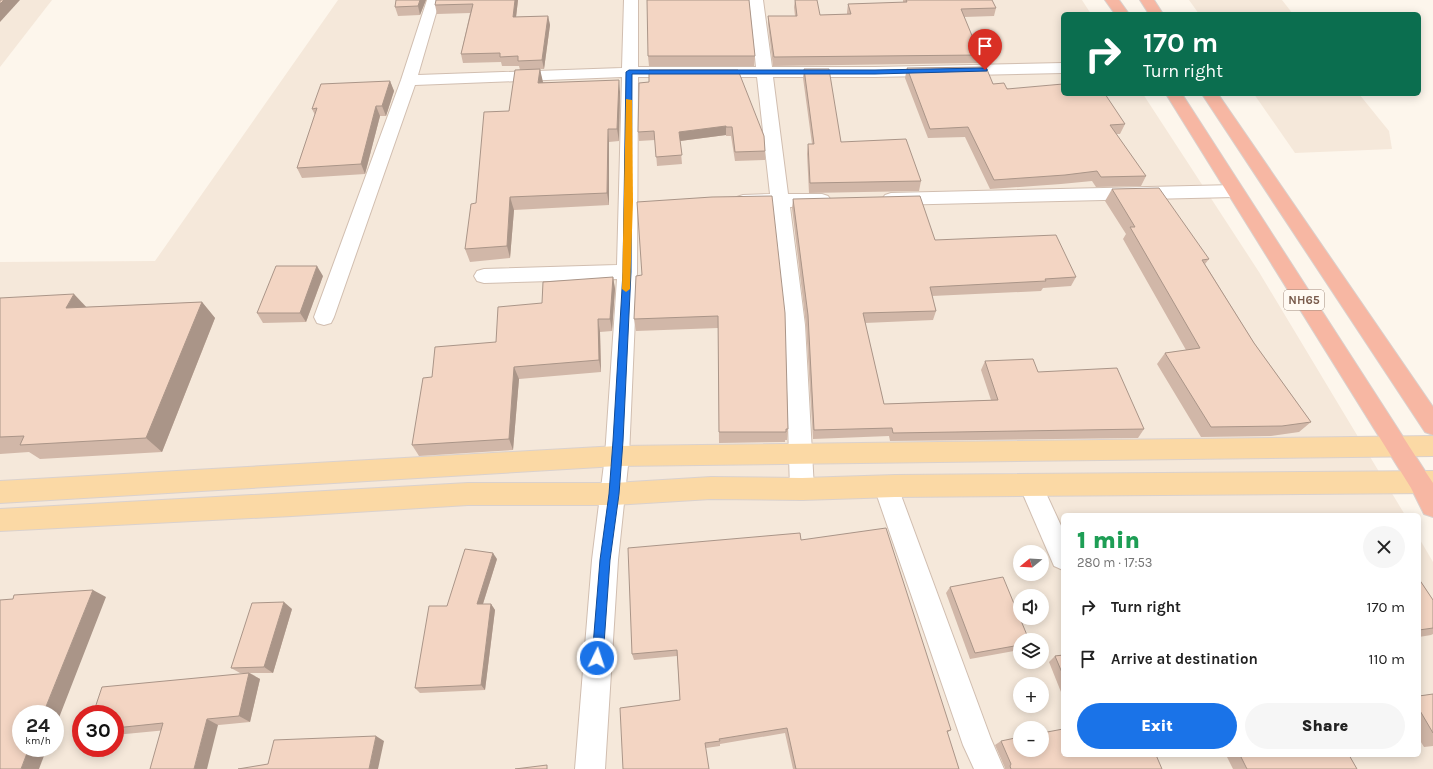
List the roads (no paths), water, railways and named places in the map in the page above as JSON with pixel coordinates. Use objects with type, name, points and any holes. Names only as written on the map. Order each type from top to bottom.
[{"type":"highway","points":[[1112,0],[1121,12]]},
{"type":"highway","points":[[1147,0],[1155,12]]},
{"type":"highway","name":"NH65","points":[[1175,96],[1397,446],[1426,481],[1433,506]]},
{"type":"highway","name":"NH65","points":[[1211,96],[1433,425]]},
{"type":"main road","points":[[0,492],[617,456],[1433,446]]},
{"type":"main road","points":[[0,520],[292,505],[468,494],[614,494],[711,488],[802,489],[1426,481]]},
{"type":"street","points":[[590,769],[605,560],[614,494],[617,456],[627,272],[636,202],[629,72],[631,0]]},
{"type":"street","points":[[756,0],[764,72],[782,201],[795,325],[802,489]]},
{"type":"street","points":[[324,317],[409,80],[432,3]]},
{"type":"street","points":[[409,80],[629,72],[875,72],[1061,68]]},
{"type":"street","points":[[877,199],[1235,191]]},
{"type":"street","points":[[728,202],[837,200]]},
{"type":"street","points":[[484,276],[627,272]]},
{"type":"street","points":[[1031,485],[1061,553]]},
{"type":"street","points":[[886,487],[978,745],[989,769]]}]
